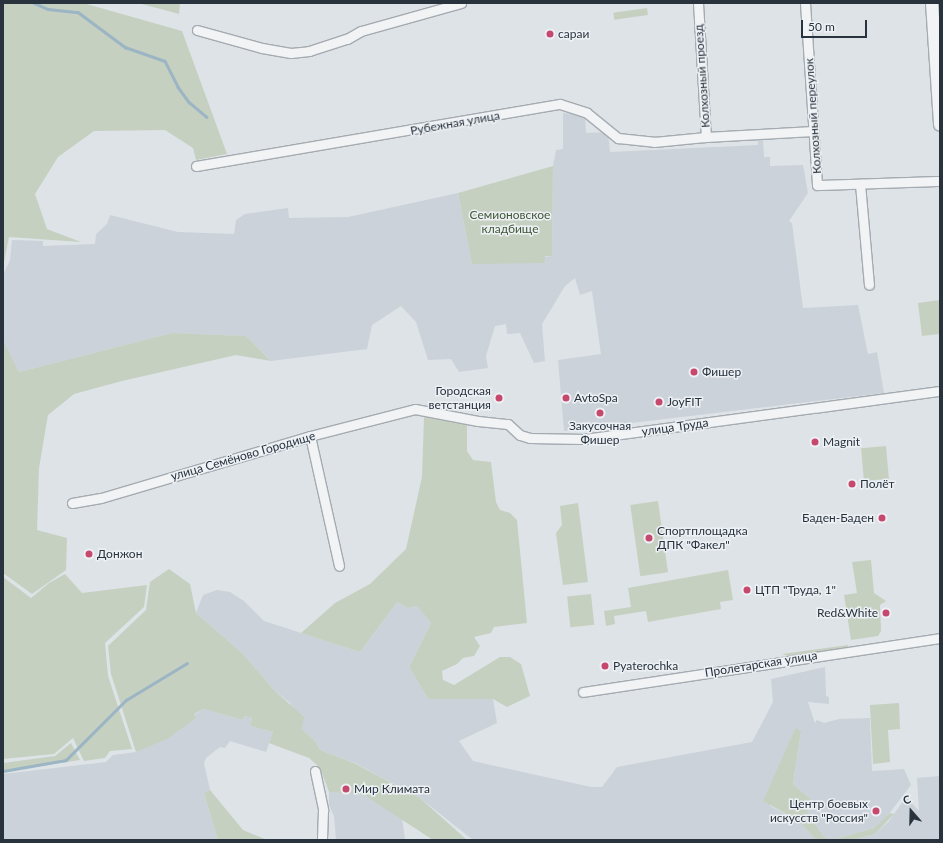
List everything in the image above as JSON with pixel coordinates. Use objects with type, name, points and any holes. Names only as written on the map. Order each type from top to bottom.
[{"type":"street","points":[[197,30],[262,48],[291,53],[309,51],[347,39],[361,31],[461,3]]},
{"type":"street","name":"Колхозный проезд","points":[[698,3],[706,138],[813,132]]},
{"type":"street","name":"Колхозный переулок","points":[[805,3],[817,185],[940,181]]},
{"type":"street","points":[[932,3],[940,124]]},
{"type":"street","name":"Рубежная улица","points":[[196,166],[560,104],[587,113],[618,138],[654,142],[706,138]]},
{"type":"street","points":[[860,184],[869,285]]},
{"type":"street","name":"улица Труда","points":[[415,409],[478,421],[508,424],[520,434],[530,438],[584,439],[940,391]]},
{"type":"street","name":"улица Семёново Городище","points":[[72,503],[101,498],[310,436],[415,409]]},
{"type":"street","points":[[310,436],[339,566]]},
{"type":"street","name":"Пролетарская улица","points":[[583,692],[940,638]]},
{"type":"street","points":[[315,771],[323,810],[322,840]]},
{"type":"shaded area","points":[[563,113],[585,116],[586,133],[608,132],[610,152],[758,145],[758,139],[763,139],[764,157],[770,157],[770,166],[803,165],[808,193],[789,221],[792,223],[803,308],[858,305],[868,354],[877,352],[884,393],[564,431],[558,360],[601,354],[592,291],[580,295],[575,278],[565,286],[542,324],[545,361],[534,363],[520,333],[507,334],[506,324],[495,326],[486,356],[488,368],[459,372],[451,359],[428,360],[416,322],[401,306],[372,325],[367,349],[271,361],[246,336],[172,333],[19,372],[4,344],[3,275],[10,260],[12,240],[43,241],[43,246],[95,244],[96,234],[107,224],[110,215],[178,232],[234,234],[236,220],[245,214],[288,208],[289,218],[348,217],[458,193],[472,264],[552,256],[553,166],[556,150],[563,149]]},
{"type":"shaded area","points":[[217,590],[230,592],[244,601],[264,621],[360,652],[397,602],[408,608],[417,606],[431,623],[409,667],[428,699],[493,699],[497,723],[459,741],[473,761],[591,787],[602,787],[617,767],[752,742],[773,702],[771,679],[825,667],[826,696],[829,697],[829,704],[808,702],[815,723],[817,720],[824,723],[839,719],[870,718],[872,771],[904,769],[911,785],[885,819],[874,828],[832,840],[824,837],[807,812],[814,802],[793,784],[801,733],[770,806],[799,821],[816,840],[473,840],[420,798],[355,763],[320,750],[316,742],[302,729],[290,703],[274,690],[243,654],[196,613],[203,595]]},
{"type":"shaded area","points":[[204,709],[243,720],[244,716],[252,718],[250,726],[273,732],[266,752],[230,741],[225,748],[220,747],[206,758],[204,763],[210,790],[204,793],[218,840],[3,840],[3,774],[106,762],[113,755],[136,752],[196,718],[194,715]]},
{"type":"shaded area","points":[[940,776],[939,840],[853,840],[875,834],[889,821],[906,797],[919,811],[917,778]]},
{"type":"shaded area","points":[[329,792],[364,795],[402,818],[405,839],[336,840],[334,816],[329,805]]},
{"type":"green space","points":[[3,3],[83,3],[182,31],[227,154],[196,160],[193,148],[165,130],[94,131],[58,157],[35,194],[47,229],[81,242],[9,237],[3,267]]},
{"type":"green space","points":[[138,3],[180,3],[179,14]]},
{"type":"green space","points":[[647,8],[648,15],[614,20],[613,13]]},
{"type":"green space","name":"Семионовское кладбище","points":[[553,166],[552,256],[545,256],[544,263],[472,264],[458,193]]},
{"type":"green space","points":[[940,300],[940,334],[922,336],[918,303]]},
{"type":"green space","points":[[172,333],[246,336],[271,361],[236,355],[122,381],[74,394],[48,415],[39,468],[37,530],[67,538],[66,570],[32,594],[3,573],[3,340],[19,372]]},
{"type":"green space","points":[[424,417],[467,425],[467,451],[473,460],[491,462],[496,502],[500,510],[510,513],[517,520],[527,623],[494,627],[491,633],[474,637],[480,646],[474,656],[463,658],[457,664],[442,671],[443,680],[454,685],[500,657],[510,657],[521,664],[530,696],[507,707],[493,699],[428,699],[409,667],[431,623],[417,606],[408,608],[397,602],[360,652],[301,633],[335,603],[370,584],[406,549],[422,477]]},
{"type":"green space","points":[[886,446],[889,479],[864,481],[861,448]]},
{"type":"green space","name":"Спортплощадка ДПК \"Факел\"","points":[[658,501],[668,572],[640,576],[630,505]]},
{"type":"green space","points":[[578,503],[588,582],[563,585],[556,533],[562,525],[560,506]]},
{"type":"green space","points":[[871,560],[874,593],[886,601],[880,605],[881,631],[878,636],[851,640],[844,595],[857,593],[852,562]]},
{"type":"green space","points":[[169,569],[190,584],[196,613],[243,654],[274,690],[304,717],[302,729],[316,742],[320,750],[354,763],[420,798],[467,840],[433,840],[364,795],[329,792],[320,768],[309,758],[269,743],[273,732],[250,726],[252,718],[244,716],[243,720],[204,709],[194,714],[196,718],[167,739],[136,752],[111,674],[108,646],[146,610],[150,582]]},
{"type":"green space","points":[[728,570],[733,600],[720,602],[721,609],[648,622],[646,611],[614,616],[615,624],[606,626],[604,611],[631,607],[628,588]]},
{"type":"green space","points":[[65,574],[82,593],[147,585],[144,607],[105,643],[108,676],[132,749],[110,751],[105,758],[84,761],[73,738],[54,754],[3,759],[3,577],[31,598],[49,583]]},
{"type":"green space","points":[[591,594],[594,625],[570,627],[567,597]]},
{"type":"green space","points":[[848,645],[848,647],[788,656],[782,654]]},
{"type":"green space","points":[[899,703],[900,729],[888,730],[890,762],[873,764],[870,705]]},
{"type":"green space","points":[[796,727],[801,732],[793,784],[814,802],[807,812],[824,837],[832,840],[816,840],[799,821],[763,801]]},
{"type":"green space","points":[[71,743],[80,760],[3,772],[3,763],[55,756]]},
{"type":"green space","points":[[210,790],[243,830],[267,840],[218,840],[204,793]]},
{"type":"green space","points":[[890,813],[894,814],[875,834],[853,840],[832,840],[874,828]]},
{"type":"waterway","points":[[34,3],[48,9],[78,12],[125,47],[165,61],[178,87],[189,102],[207,117]]},
{"type":"waterway","points":[[3,771],[66,760],[126,700],[187,663]]},
{"type":"place","name":"сараи","points":[[550,34]]},
{"type":"place","name":"Фишер","points":[[694,372]]},
{"type":"place","name":"Городская ветстанция","points":[[499,398]]},
{"type":"place","name":"AvtoSpa","points":[[566,398]]},
{"type":"place","name":"JoyFIT","points":[[659,402]]},
{"type":"place","name":"Закусочная Фишер","points":[[600,413]]},
{"type":"place","name":"Magnit","points":[[815,442]]},
{"type":"place","name":"Полёт","points":[[852,484]]},
{"type":"place","name":"Баден-Баден","points":[[882,518]]},
{"type":"place","name":"Спортплощадка ДПК \"Факел\"","points":[[649,538]]},
{"type":"place","name":"Донжон","points":[[89,554]]},
{"type":"place","name":"ЦТП \"Труда, 1\"","points":[[747,590]]},
{"type":"place","name":"Red&White","points":[[886,613]]},
{"type":"place","name":"Pyaterochka","points":[[605,666]]},
{"type":"place","name":"Мир Климата","points":[[346,789]]},
{"type":"place","name":"Центр боевых искусств \"Россия\"","points":[[876,811]]}]
